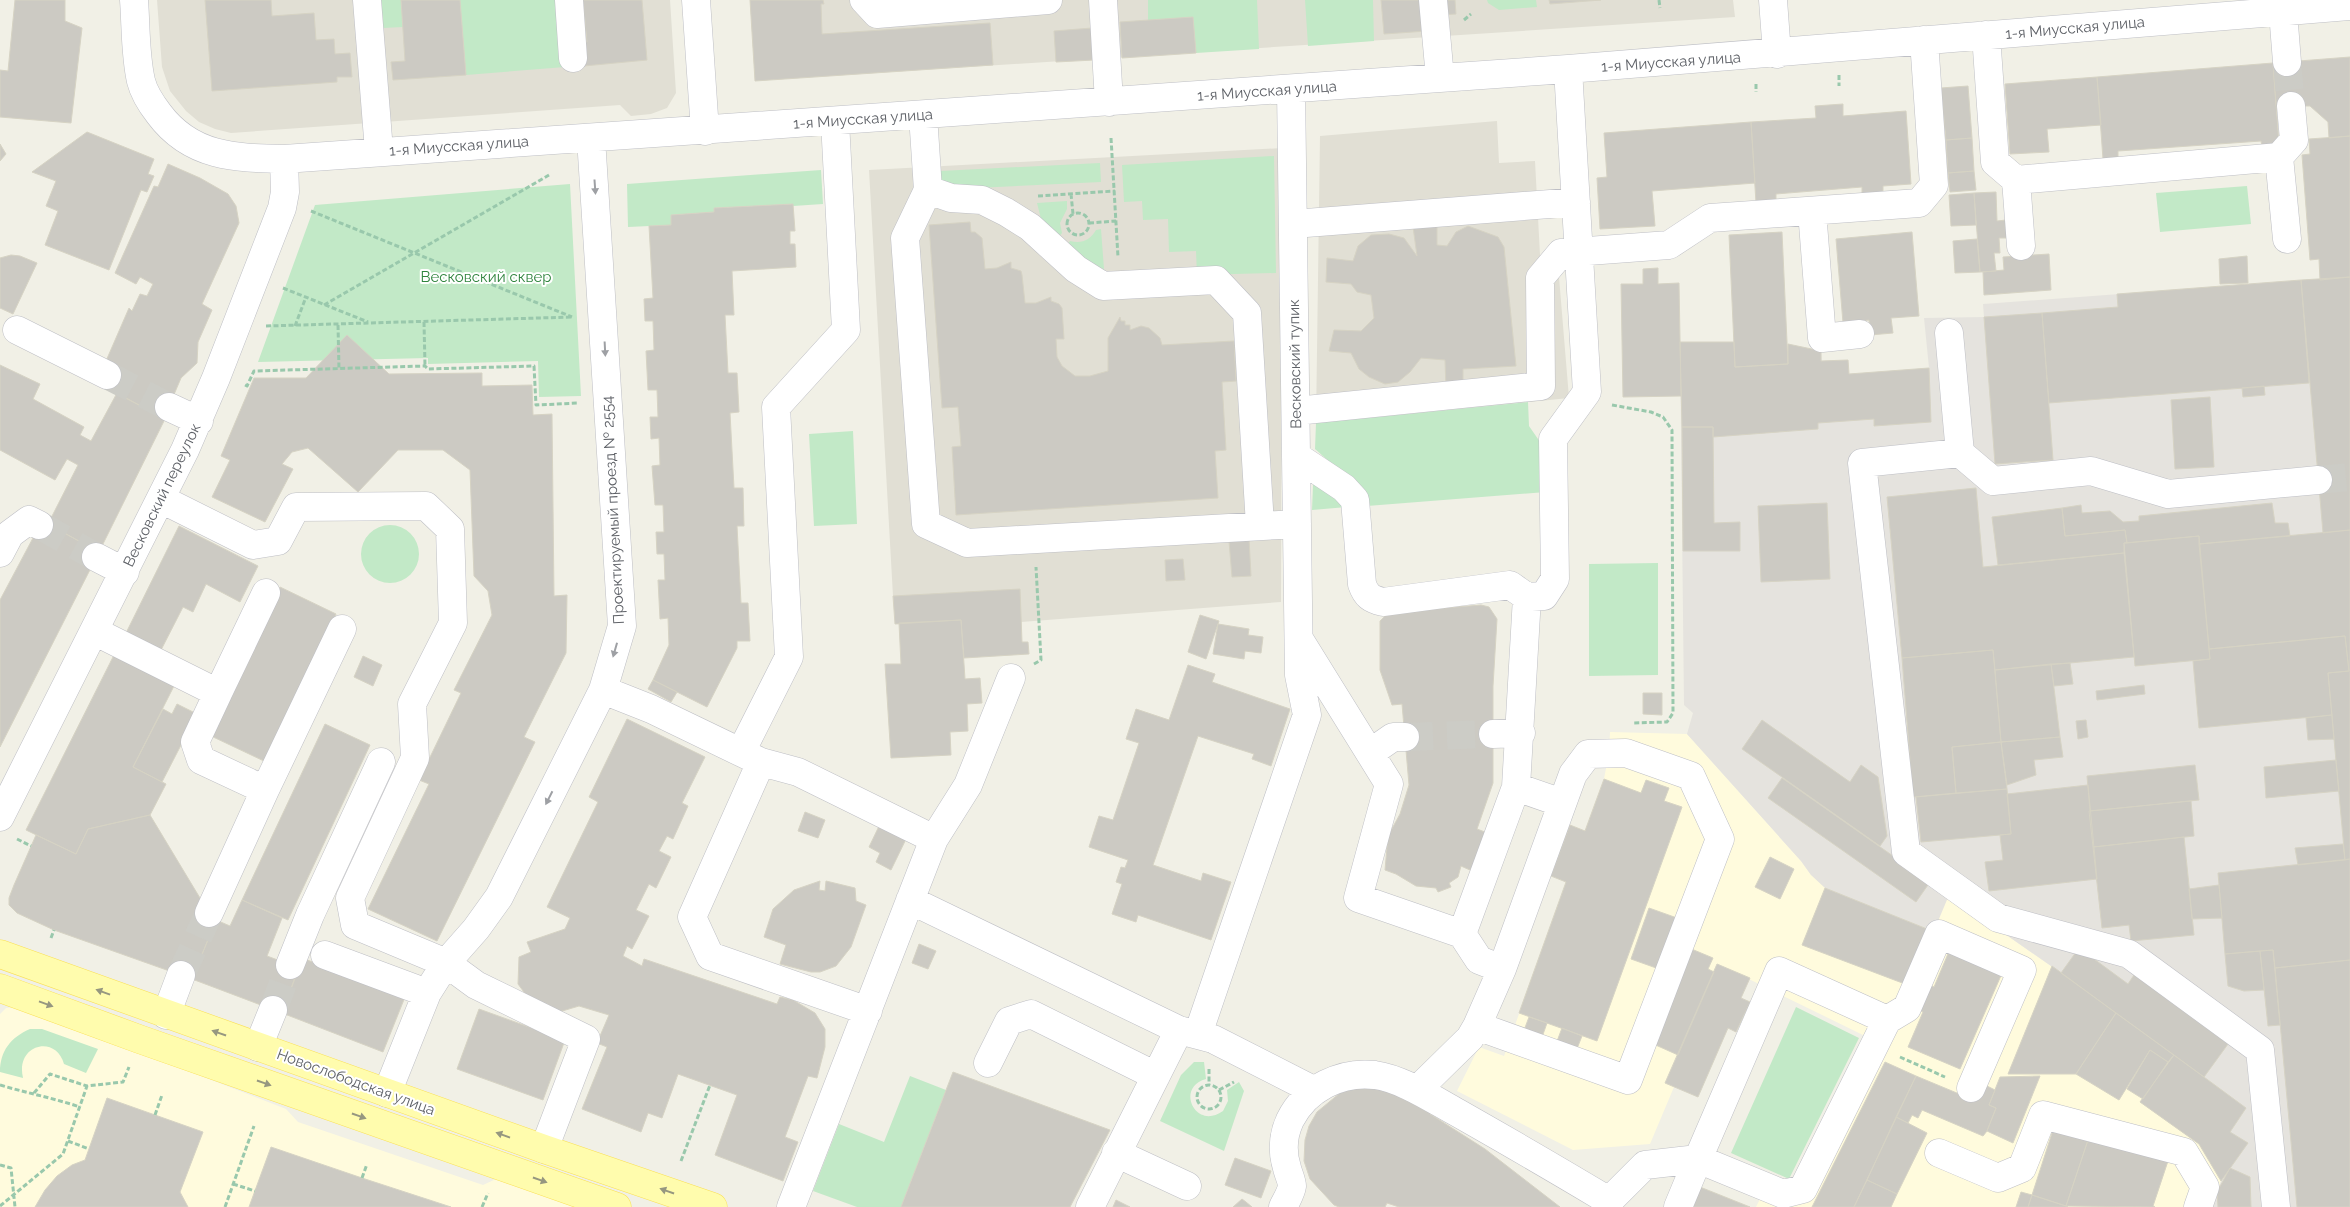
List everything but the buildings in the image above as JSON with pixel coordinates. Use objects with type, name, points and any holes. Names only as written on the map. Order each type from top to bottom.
[{"type":"main road","name":"Новослободская улица","points":[[0,954],[166,1015],[713,1207]]},
{"type":"main road","name":"Новослободская улица","points":[[0,988],[138,1039],[618,1207]]},
{"type":"street","name":"1-я Миусская улица","points":[[134,0],[142,82],[152,104],[166,124],[186,141],[205,150],[232,156],[284,159],[1568,70],[2350,6]]},
{"type":"street","points":[[367,0],[379,151]]},
{"type":"street","points":[[569,0],[573,58]]},
{"type":"street","points":[[696,0],[705,131]]},
{"type":"street","points":[[864,0],[877,14],[1048,0]]},
{"type":"street","points":[[1103,0],[1109,102]]},
{"type":"street","points":[[1433,0],[1440,78]]},
{"type":"street","points":[[1773,0],[1777,54]]},
{"type":"street","points":[[2283,12],[2287,62]]},
{"type":"street","points":[[1986,35],[1995,162],[2016,180],[2021,246]]},
{"type":"street","points":[[1296,411],[1541,386],[1540,278],[1561,254],[1669,245],[1710,218],[1918,203],[1934,185],[1924,40]]},
{"type":"street","points":[[1296,456],[1344,488],[1355,500],[1362,584],[1365,592],[1371,599],[1383,602],[1510,585],[1527,597],[1544,596],[1555,579],[1553,439],[1587,392],[1568,70]]},
{"type":"street","name":"Весковский тупик","points":[[1090,1207],[1156,1076],[1188,1032],[1307,715],[1299,675],[1291,89]]},
{"type":"street","points":[[2016,180],[2279,157],[2294,140],[2291,106]]},
{"type":"street","points":[[923,115],[928,190],[905,238],[926,524],[967,543],[1297,524]]},
{"type":"street","points":[[835,121],[846,330],[776,407],[789,657],[692,917],[710,956],[868,1010]]},
{"type":"street","name":"Проектируемый проезд № 2554","points":[[387,1093],[427,993],[446,963],[476,929],[499,897],[603,690],[622,626],[591,138]]},
{"type":"street","points":[[2279,157],[2287,239]]},
{"type":"street","name":"Весковский переулок","points":[[0,816],[199,421],[282,208],[285,192],[284,159]]},
{"type":"street","points":[[928,190],[951,198],[982,200],[1006,212],[1030,227],[1093,282],[1103,286],[1216,280],[1247,313],[1260,525]]},
{"type":"street","points":[[1293,224],[1576,202]]},
{"type":"street","points":[[1812,211],[1822,338],[1860,334]]},
{"type":"street","points":[[17,330],[107,375]]},
{"type":"street","points":[[1949,332],[1960,454]]},
{"type":"street","points":[[169,407],[199,421]]},
{"type":"street","points":[[2276,1207],[2260,1050],[2129,954],[1998,918],[1906,852],[1862,462],[1960,454],[1993,481],[2091,471],[2168,494],[2318,480]]},
{"type":"street","points":[[161,499],[253,545],[278,541],[296,507],[426,506],[450,529],[453,623],[412,704],[415,758],[350,898],[355,925],[446,963],[476,985],[586,1040],[544,1149]]},
{"type":"street","points":[[0,553],[10,534],[29,520],[39,525]]},
{"type":"street","points":[[96,557],[124,572]]},
{"type":"street","points":[[265,790],[201,760],[195,742],[266,593]]},
{"type":"street","points":[[1462,934],[1516,787],[1521,733],[1527,597]]},
{"type":"street","points":[[209,913],[342,629]]},
{"type":"street","points":[[94,631],[218,694]]},
{"type":"street","points":[[1299,639],[1389,784],[1358,898],[1462,934],[1479,960],[1502,968]]},
{"type":"street","points":[[791,1207],[934,839],[968,785],[1011,678]]},
{"type":"street","points":[[603,690],[651,708],[751,757],[798,772],[934,839]]},
{"type":"street","points":[[1493,734],[1521,733]]},
{"type":"street","points":[[1370,753],[1393,737],[1405,737]]},
{"type":"street","points":[[1417,1090],[1470,1038],[1477,1026],[1502,968],[1573,774],[1588,754],[1626,753],[1690,776],[1720,839],[1628,1080],[1477,1026]]},
{"type":"street","points":[[290,965],[310,915],[381,762]]},
{"type":"street","points":[[1516,787],[1562,804]]},
{"type":"street","points":[[910,900],[1188,1032],[1214,1039],[1315,1091]]},
{"type":"street","points":[[1284,1207],[1292,1185],[1284,1159],[1284,1140],[1290,1120],[1301,1104],[1328,1082],[1344,1076],[1362,1074],[1377,1075],[1417,1090],[1608,1204],[1645,1165],[1698,1159],[1781,1200],[1803,1189],[1887,1020],[1907,1008],[1939,934],[2022,970],[1971,1088]]},
{"type":"street","points":[[324,955],[427,993]]},
{"type":"street","points":[[1678,1207],[1779,971],[1887,1020]]},
{"type":"street","points":[[166,1015],[181,975]]},
{"type":"street","points":[[258,1047],[273,1010]]},
{"type":"street","points":[[988,1062],[1009,1021],[1031,1014],[1156,1076]]},
{"type":"street","points":[[1939,1153],[1998,1178],[2022,1168],[2043,1116],[2184,1152],[2205,1187],[2198,1207]]},
{"type":"street","points":[[1116,1153],[1187,1186]]},
{"type":"path","points":[[1659,0],[1660,8]]},
{"type":"path","points":[[1838,74],[1839,86]]},
{"type":"path","points":[[1756,81],[1756,92]]},
{"type":"path","points":[[1111,138],[1120,286]]},
{"type":"path","points":[[324,305],[549,175]]},
{"type":"path","points":[[1032,196],[1115,190]]},
{"type":"path","points":[[1071,194],[1073,214],[1067,223],[1071,232],[1082,234],[1087,230],[1089,223],[1084,214],[1073,214]]},
{"type":"path","points":[[306,209],[573,318]]},
{"type":"path","points":[[1089,223],[1116,222]]},
{"type":"path","points":[[278,286],[370,323]]},
{"type":"path","points":[[295,326],[306,297]]},
{"type":"path","points":[[263,327],[581,317]]},
{"type":"path","points":[[424,322],[425,366],[428,370],[534,366],[536,405],[585,403]]},
{"type":"path","points":[[338,325],[339,369]]},
{"type":"path","points":[[248,383],[254,371],[425,366]]},
{"type":"path","points":[[1587,392],[1616,407],[1651,412],[1663,417],[1672,430],[1672,713],[1666,722],[1631,723]]},
{"type":"path","points":[[1011,678],[1041,660],[1034,539]]},
{"type":"path","points":[[17,839],[32,846]]},
{"type":"path","points":[[51,938],[54,930]]},
{"type":"path","points":[[1874,1046],[1971,1088]]},
{"type":"path","points":[[34,1093],[50,1074],[87,1086],[123,1082]]},
{"type":"path","points":[[0,1085],[80,1107]]},
{"type":"path","points":[[681,1161],[710,1085]]},
{"type":"path","points":[[0,1206],[64,1154],[87,1086]]},
{"type":"path","points":[[1205,1086],[1216,1087],[1220,1093],[1221,1100],[1216,1108],[1207,1109],[1199,1104],[1197,1095],[1205,1086]]},
{"type":"path","points":[[155,1115],[162,1095]]},
{"type":"path","points":[[225,1207],[254,1126]]},
{"type":"path","points":[[68,1141],[89,1149]]},
{"type":"path","points":[[362,1178],[367,1164]]},
{"type":"path","points":[[0,1165],[10,1168],[15,1207]]},
{"type":"path","points":[[233,1184],[255,1191]]},
{"type":"path","points":[[482,1207],[488,1193]]},
{"type":"shaded area","points":[[157,0],[670,0],[676,93],[667,108],[651,114],[631,116],[620,105],[231,133],[199,122],[186,111],[170,91],[162,67]]},
{"type":"shaded area","points":[[750,0],[1733,0],[1735,17],[755,81]]},
{"type":"shaded area","points":[[1497,121],[1499,163],[1535,161],[1540,255],[1559,277],[1569,398],[1316,423],[1320,136]]},
{"type":"shaded area","points":[[1282,148],[1281,602],[1021,622],[893,596],[869,170]]},
{"type":"shaded area","points":[[2350,277],[2350,1207],[2213,1207],[2221,1181],[2199,1144],[2140,1102],[2174,1055],[1949,895],[1936,926],[1927,929],[1825,888],[1811,875],[1801,861],[1687,734],[1693,713],[1684,705],[1680,342],[1734,342],[1735,367],[1788,364],[1788,344],[1821,351],[1822,361],[1848,360],[1849,374],[1929,368],[1924,318],[1984,317],[1983,304]]},
{"type":"shaded area","points":[[1610,732],[1687,734],[1801,861],[1811,875],[1949,895],[2174,1055],[2199,1144],[2221,1181],[2213,1207],[1756,1207],[1771,1177],[1791,1186],[1865,1036],[1718,964],[1674,1087],[1650,1144],[1573,1150],[1457,1091],[1479,1047],[1504,1056],[1566,882],[1551,876],[1570,825],[1585,831],[1604,779],[1609,752]]},
{"type":"shaded area","points":[[14,1007],[134,1050],[286,1109],[298,1122],[483,1185],[496,1179],[577,1207],[0,1207],[0,1014],[6,1008]]},
{"type":"green space","points":[[381,0],[401,0],[403,27],[383,28]]},
{"type":"green space","points":[[460,0],[559,0],[565,67],[466,75]]},
{"type":"green space","points":[[1148,0],[1257,0],[1259,49],[1196,53],[1193,18],[1148,21]]},
{"type":"green space","points":[[1305,0],[1373,0],[1374,41],[1308,46]]},
{"type":"green space","points":[[1487,0],[1536,0],[1537,7],[1499,10],[1488,3]]},
{"type":"green space","points":[[1274,156],[1276,273],[1197,275],[1196,251],[1169,252],[1168,219],[1143,220],[1142,201],[1124,202],[1122,165]]},
{"type":"green space","points":[[1100,163],[1101,182],[956,189],[947,185],[941,179],[940,171]]},
{"type":"green space","points":[[821,170],[823,204],[714,208],[714,212],[671,215],[671,225],[628,227],[627,184]]},
{"type":"green space","name":"Весковский сквер","points":[[570,184],[581,396],[539,397],[538,361],[428,364],[428,358],[258,362],[315,205]]},
{"type":"green space","points":[[2247,186],[2251,224],[2160,232],[2156,193]]},
{"type":"green space","points":[[1067,201],[1067,209],[1060,223],[1062,233],[1056,240],[1041,219],[1037,203]]},
{"type":"green space","points":[[1101,229],[1104,269],[1092,266],[1065,249],[1070,241],[1078,242],[1085,240],[1096,230]]},
{"type":"green space","points":[[1528,402],[1529,426],[1547,452],[1546,492],[1367,506],[1366,494],[1315,449],[1316,423]]},
{"type":"green space","points":[[853,431],[857,524],[814,526],[809,434]]},
{"type":"green space","points":[[1313,485],[1323,485],[1347,507],[1312,510]]},
{"type":"green space","points":[[390,525],[401,527],[414,538],[419,554],[417,565],[406,578],[390,583],[379,581],[366,570],[361,554],[363,543],[374,530]]},
{"type":"green space","points":[[1658,563],[1658,675],[1589,676],[1589,564]]},
{"type":"green space","points":[[1796,1007],[1859,1038],[1789,1179],[1731,1153]]},
{"type":"green space","points":[[30,1029],[42,1029],[98,1049],[86,1073],[64,1064],[60,1055],[53,1049],[45,1046],[37,1047],[25,1057],[22,1066],[23,1078],[0,1072],[4,1051],[17,1036]]},
{"type":"green space","points":[[1194,1062],[1204,1062],[1206,1079],[1197,1083],[1192,1090],[1190,1098],[1192,1106],[1197,1112],[1204,1116],[1213,1116],[1223,1111],[1228,1101],[1227,1090],[1239,1082],[1244,1091],[1224,1151],[1160,1121],[1181,1075]]},
{"type":"green space","points":[[910,1076],[946,1090],[901,1207],[857,1207],[813,1191],[839,1124],[884,1142]]},
{"type":"tunnel","points":[[2287,62],[2291,106]]},
{"type":"tunnel","points":[[107,375],[169,407]]},
{"type":"tunnel","points":[[2318,480],[2350,477]]},
{"type":"tunnel","points":[[39,525],[96,557]]},
{"type":"tunnel","points":[[1405,737],[1493,734]]},
{"type":"tunnel","points":[[181,975],[209,913]]},
{"type":"tunnel","points":[[273,1010],[290,965]]}]
